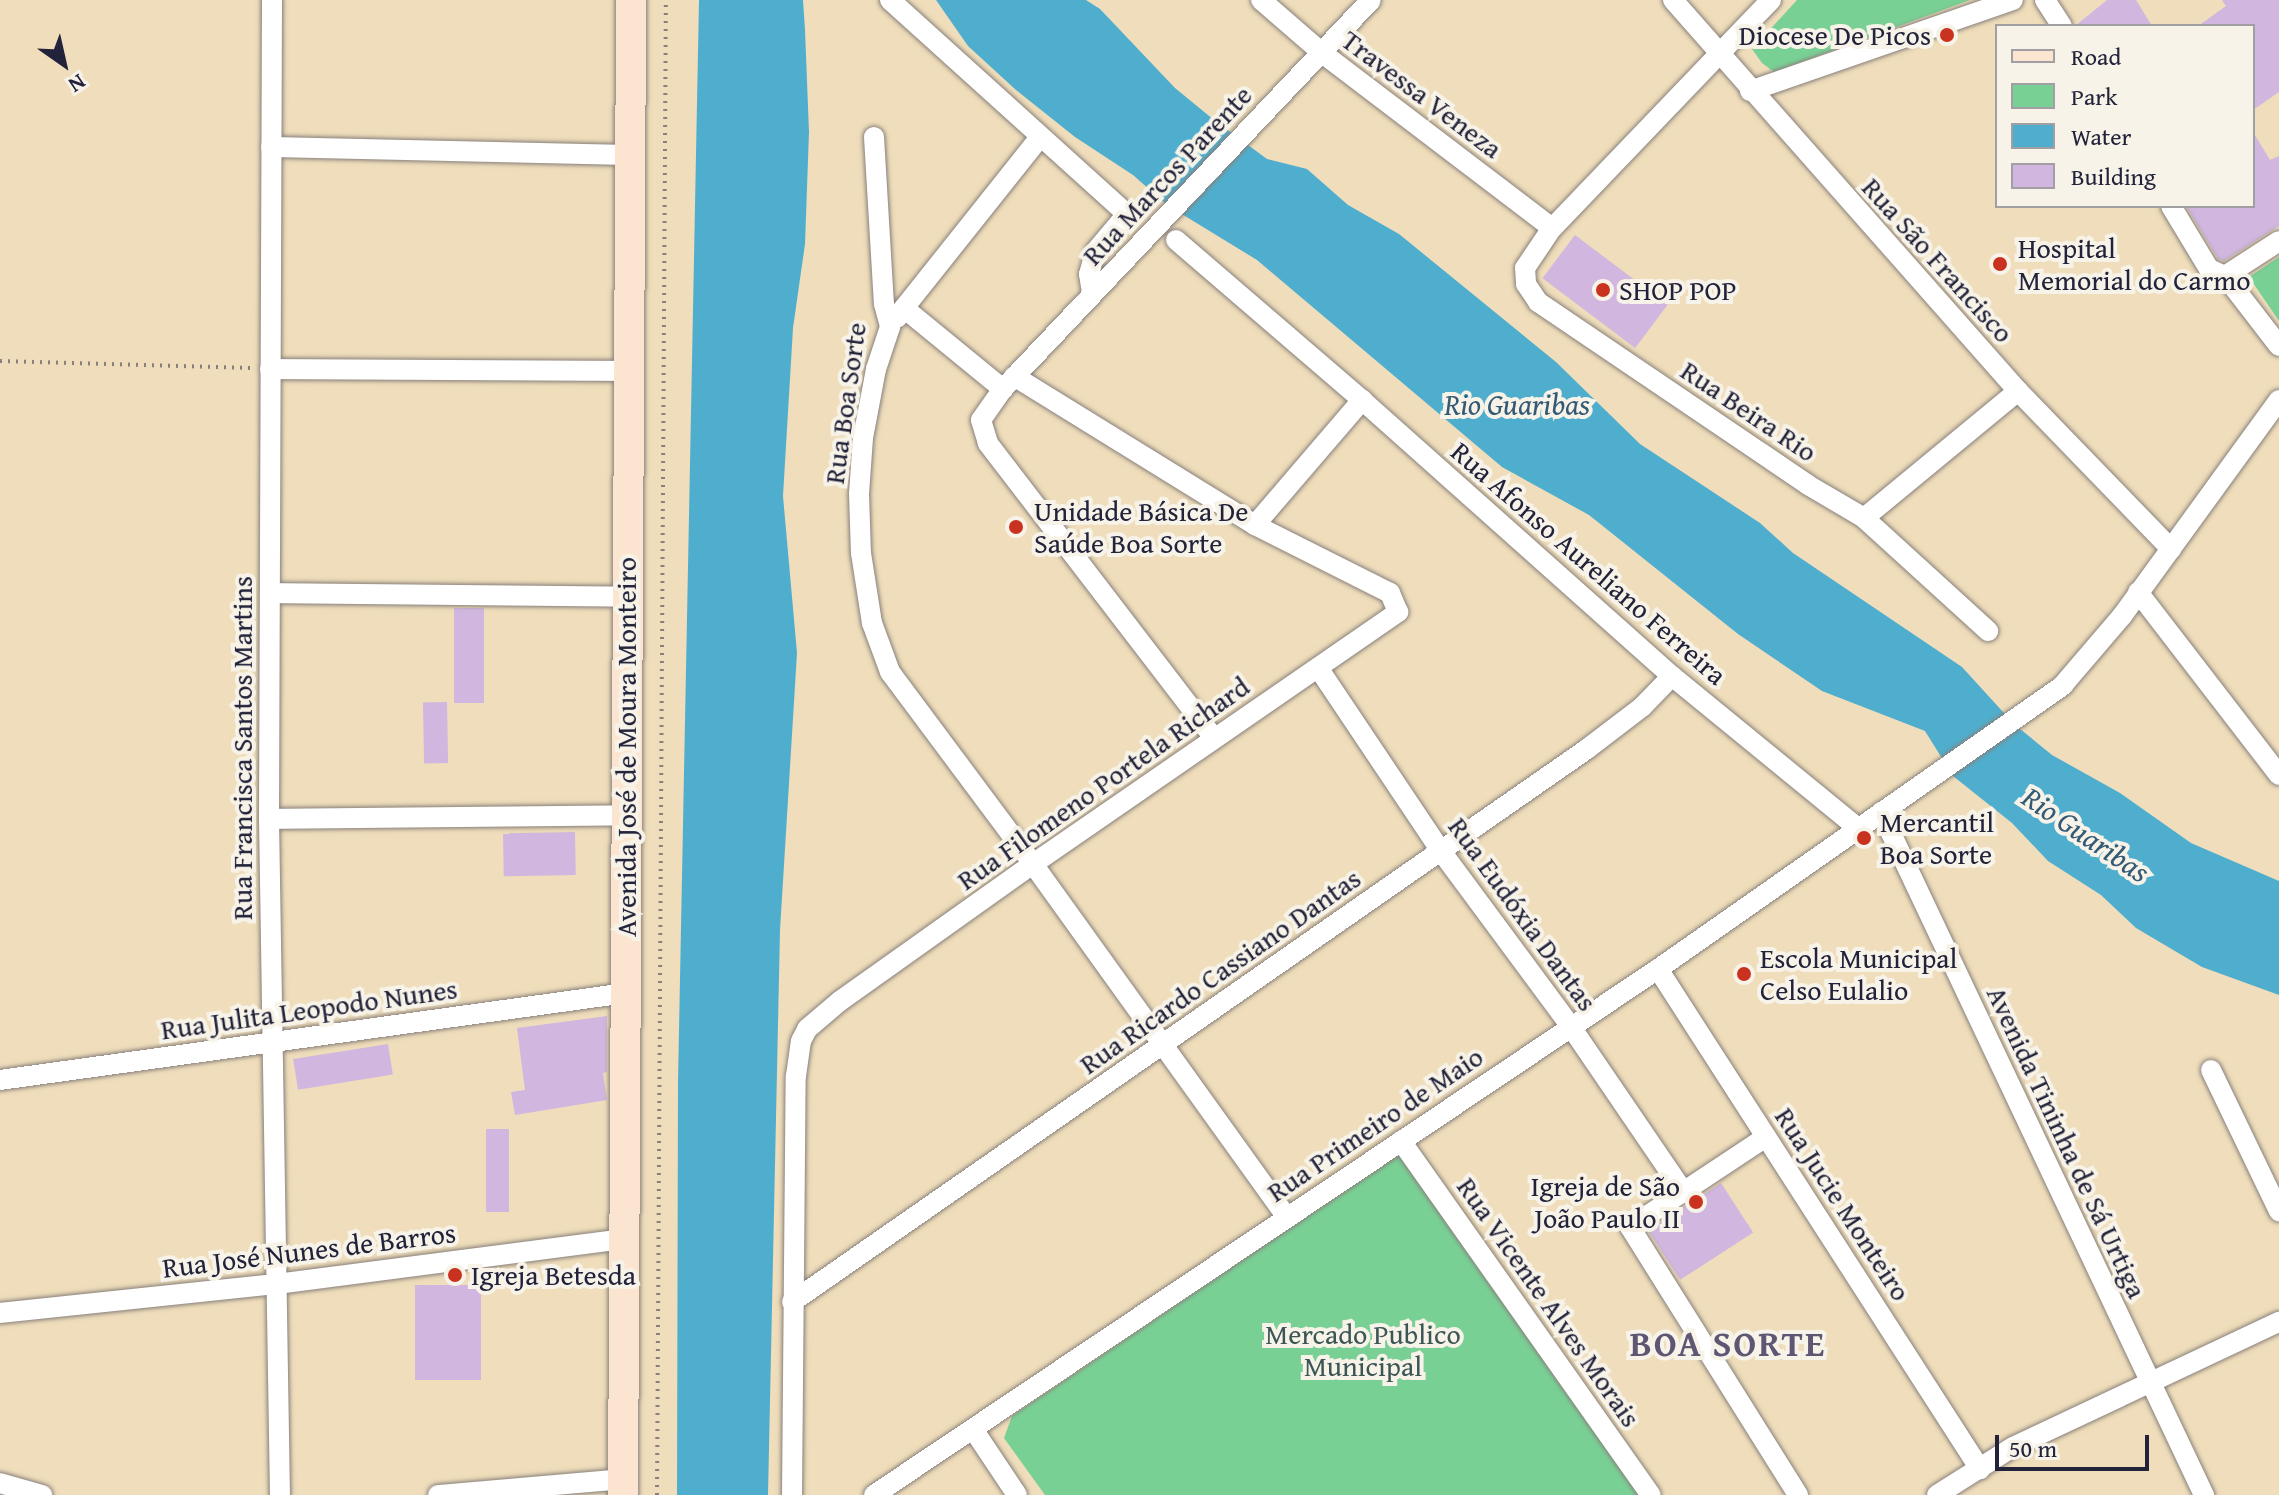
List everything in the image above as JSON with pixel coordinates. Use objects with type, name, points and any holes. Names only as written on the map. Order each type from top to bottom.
[{"type":"main road","name":"Avenida José de Moura Monteiro","points":[[630,1490],[624,1239],[625,597],[631,0]]},
{"type":"main road","name":"Avenida José de Moura Monteiro","points":[[630,1490],[650,0]]},
{"type":"street","name":"Rua Francisca Santos Martins","points":[[272,0],[269,819],[280,1495]]},
{"type":"street","points":[[890,0],[1039,138],[1127,214],[1095,252],[1089,274],[1092,294]]},
{"type":"street","name":"Travessa Veneza","points":[[1261,0],[1321,52],[1552,228]]},
{"type":"street","name":"Rua Marcos Parente","points":[[1214,738],[988,443],[981,420],[1008,382],[1371,0]]},
{"type":"street","name":"Rua São Francisco","points":[[1673,0],[1750,91],[2018,391],[2171,549]]},
{"type":"street","points":[[1552,228],[1771,0]]},
{"type":"street","points":[[1750,91],[2013,0]]},
{"type":"street","points":[[2047,0],[2061,24]]},
{"type":"street","name":"Rua Boa Sorte","points":[[874,137],[884,304],[890,327],[876,369],[865,424],[859,494],[861,553],[872,623],[890,672],[1033,864],[1286,1216]]},
{"type":"street","points":[[890,327],[1039,138]]},
{"type":"street","points":[[271,147],[630,155]]},
{"type":"street","points":[[2172,208],[2209,269],[2225,276],[2279,346]]},
{"type":"street","name":"Rua Beira Rio","points":[[1552,228],[1525,268],[1526,284],[1538,302],[1808,485],[1864,518],[1988,631]]},
{"type":"street","name":"Rua Afonso Aureliano Ferreira","points":[[1176,240],[1362,400],[1672,676],[1859,829]]},
{"type":"street","points":[[2225,276],[2279,241]]},
{"type":"street","points":[[904,308],[1008,382],[1255,525],[1362,400]]},
{"type":"street","points":[[270,369],[628,371]]},
{"type":"street","points":[[1864,518],[2018,391]]},
{"type":"street","name":"Rua Primeiro de Maio","points":[[874,1495],[1658,969],[2063,685],[2122,616],[2279,400]]},
{"type":"street","name":"Rua Filomeno Portela Richard","points":[[792,1495],[792,1302],[798,1053],[807,1029],[840,1001],[1033,864],[1398,612],[1390,593],[1255,525]]},
{"type":"street","points":[[2138,592],[2279,775]]},
{"type":"street","points":[[270,593],[625,597]]},
{"type":"street","name":"Rua Eudóxia Dantas","points":[[1319,669],[1441,851],[1571,1027],[1683,1191]]},
{"type":"street","name":"Rua Ricardo Cassiano Dantas","points":[[792,1302],[1616,728],[1672,676]]},
{"type":"street","name":"Avenida Tininha de Sá Urtiga","points":[[1881,812],[2204,1495]]},
{"type":"street","points":[[269,819],[625,815]]},
{"type":"street","name":"Rua Jucie Monteiro","points":[[1658,969],[1980,1469]]},
{"type":"street","name":"Rua Julita Leopodo Nunes","points":[[0,1080],[626,993]]},
{"type":"street","points":[[2211,1070],[2279,1211]]},
{"type":"street","points":[[1766,1137],[1630,1227],[1798,1495]]},
{"type":"street","name":"Rua Vicente Alves Morais","points":[[1401,1141],[1651,1495]]},
{"type":"street","name":"Rua José Nunes de Barros","points":[[0,1313],[277,1284],[624,1239]]},
{"type":"street","points":[[1937,1495],[2013,1447],[2279,1322]]},
{"type":"street","points":[[973,1429],[1017,1495]]},
{"type":"street","points":[[0,1483],[42,1495]]},
{"type":"street","points":[[438,1495],[630,1490]]},
{"type":"path","points":[[657,1495],[666,0]]},
{"type":"path","points":[[0,361],[270,369]]},
{"type":"green space","points":[[1797,0],[1970,0],[1774,72],[1762,63],[1752,49]]},
{"type":"green space","points":[[2279,257],[2279,321],[2249,277]]},
{"type":"green space","name":"Mercado Publico Municipal","points":[[1399,1154],[1640,1495],[1045,1495],[1004,1438],[1012,1416]]},
{"type":"water","points":[[699,0],[803,0],[805,30],[809,132],[805,244],[793,328],[783,496],[797,653],[780,930],[768,1495],[677,1495],[678,1082]]},
{"type":"water","name":"Rio Guaribas","points":[[936,0],[1086,0],[1100,9],[1175,88],[1214,120],[1267,159],[1307,169],[1348,205],[1399,234],[1556,362],[1640,444],[1760,523],[1793,553],[1962,667],[2014,724],[2052,755],[2120,793],[2191,843],[2279,881],[2279,995],[2202,967],[2136,928],[2101,895],[2048,861],[2012,823],[1953,776],[1925,731],[1822,691],[1738,634],[1589,515],[1502,467],[1257,260],[1167,205],[1133,175],[1075,137],[1016,90],[968,46]]},
{"type":"building","points":[[2107,0],[2136,0],[2151,24],[2077,24]]},
{"type":"building","points":[[2222,0],[2279,0],[2279,92],[2255,109],[2255,24],[2201,24],[2226,6]]},
{"type":"building","points":[[2255,135],[2270,160],[2279,156],[2279,226],[2224,261],[2218,259],[2187,208],[2255,208]]},
{"type":"building","name":"SHOP POP","points":[[1575,235],[1668,305],[1635,348],[1543,278]]},
{"type":"building","points":[[454,608],[484,608],[484,703],[454,703]]},
{"type":"building","points":[[423,702],[447,702],[448,763],[424,763]]},
{"type":"building","points":[[575,832],[576,875],[504,876],[503,833]]},
{"type":"building","points":[[607,1016],[607,1072],[603,1073],[607,1100],[515,1115],[511,1092],[525,1090],[517,1028]]},
{"type":"building","points":[[388,1044],[393,1075],[298,1090],[293,1059]]},
{"type":"building","points":[[486,1129],[509,1129],[509,1212],[486,1212]]},
{"type":"building","points":[[1721,1183],[1753,1232],[1680,1280],[1648,1230]]},
{"type":"building","points":[[415,1285],[481,1285],[481,1380],[415,1380]]},
{"type":"place","name":"Diocese De Picos","points":[[1947,35]]},
{"type":"place","name":"Hospital Memorial do Carmo","points":[[2000,264]]},
{"type":"place","name":"SHOP POP","points":[[1603,290]]},
{"type":"place","name":"Unidade Básica De Saúde Boa Sorte","points":[[1016,527]]},
{"type":"place","name":"Mercantil Boa Sorte","points":[[1864,838]]},
{"type":"place","name":"Escola Municipal Celso Eulalio","points":[[1744,974]]},
{"type":"place","name":"Igreja de São João Paulo II","points":[[1696,1202]]},
{"type":"place","name":"Igreja Betesda","points":[[455,1275]]},
{"type":"district","name":"BOA SORTE","points":[[1728,1343]]}]
